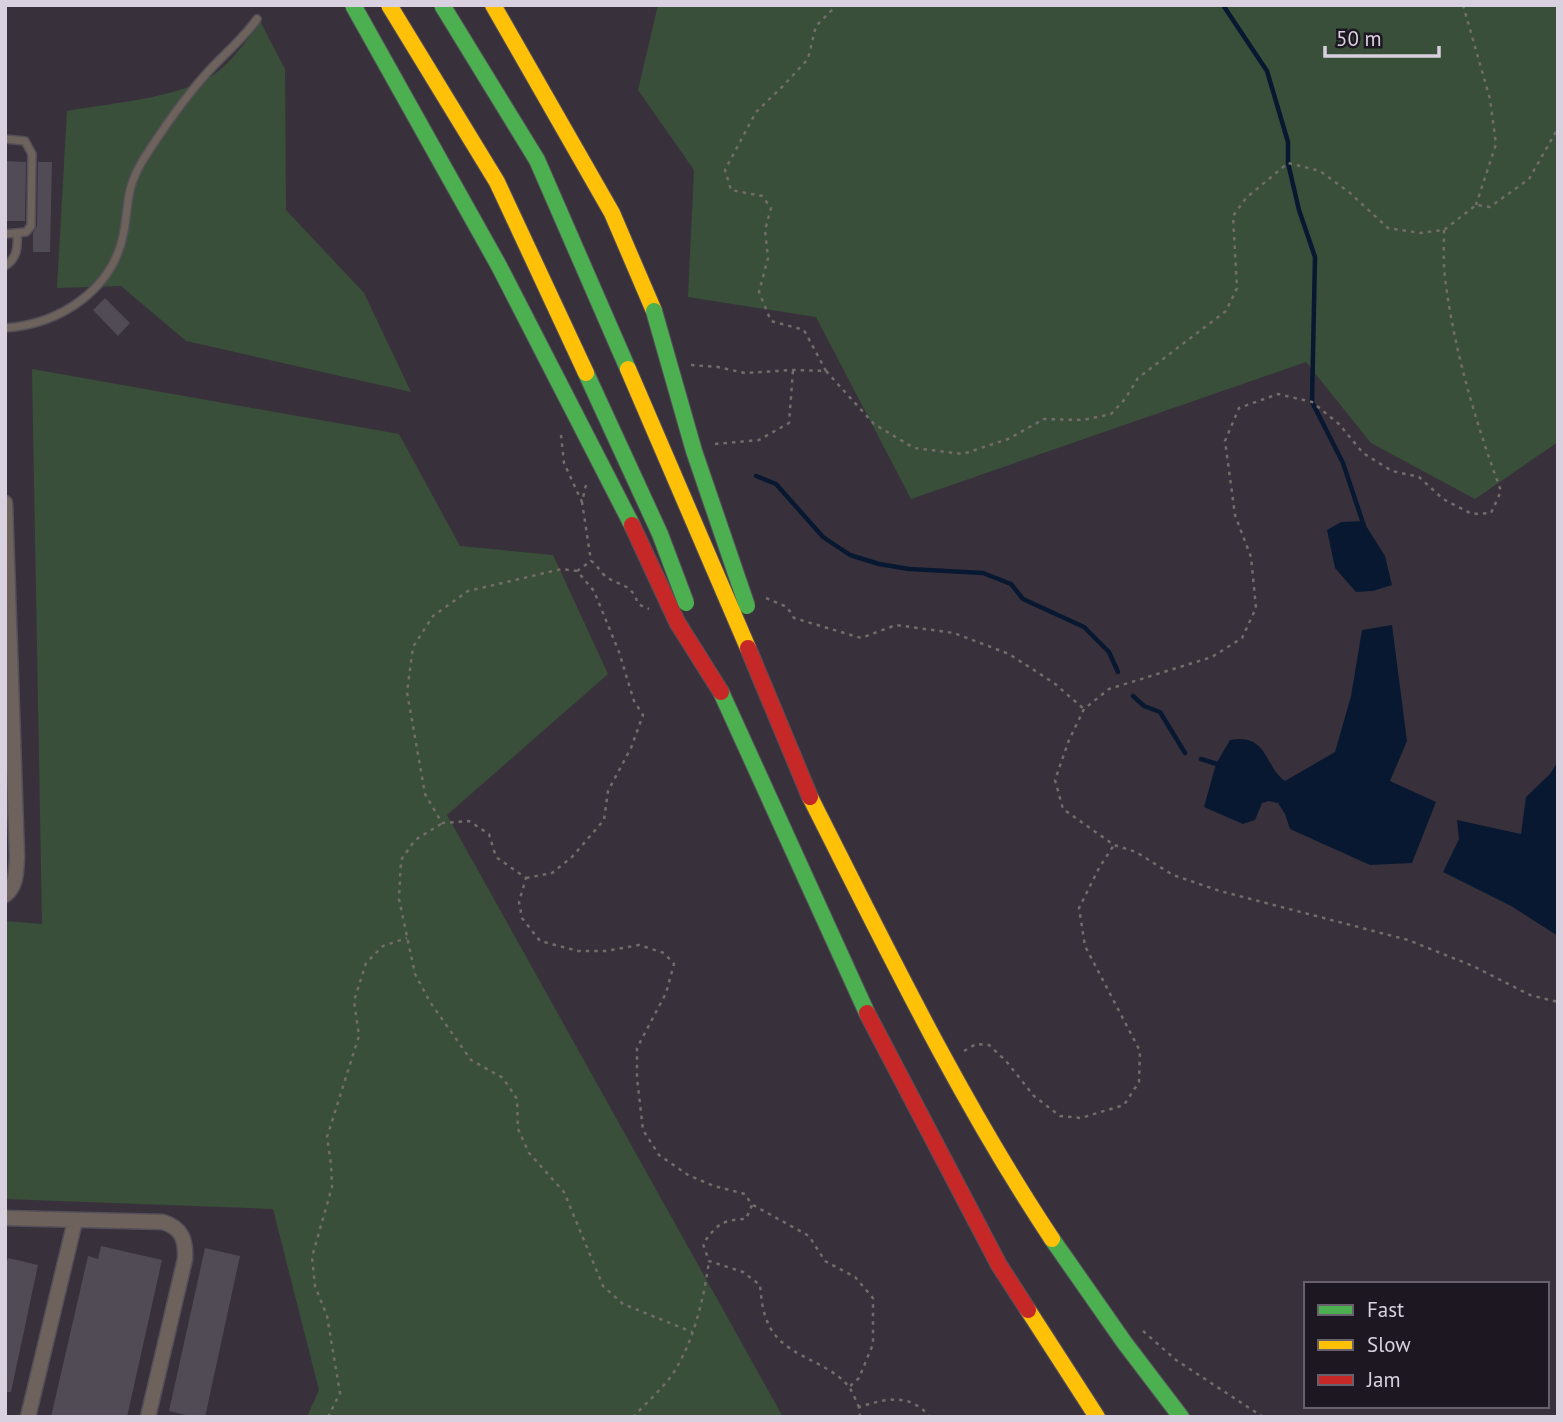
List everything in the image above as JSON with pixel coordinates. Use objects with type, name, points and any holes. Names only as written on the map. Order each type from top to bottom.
[{"type":"highway","points":[[353,5],[499,265],[637,536],[677,622],[721,692]]},
{"type":"highway","points":[[389,5],[496,182],[660,534],[721,692],[858,996],[999,1265],[1097,1417]]},
{"type":"highway","points":[[443,5],[537,160],[722,586],[810,797],[947,1062],[1039,1218],[1156,1386],[1182,1416]]},
{"type":"highway","points":[[493,5],[612,213],[654,311],[694,451],[810,797]]},
{"type":"highway","points":[[1078,1390],[1090,1417]]},
{"type":"street","points":[[5,503],[8,694],[17,857],[16,878],[9,893],[5,895]]},
{"type":"street","points":[[5,1218],[163,1222],[177,1228],[182,1234],[186,1245],[185,1259],[148,1417]]},
{"type":"street","points":[[28,1417],[75,1220]]},
{"type":"lane","points":[[5,328],[23,327],[50,319],[77,304],[99,286],[116,262],[128,193],[142,163],[206,74],[257,19]]},
{"type":"lane","points":[[5,139],[25,141],[32,155],[31,226],[26,232],[5,234]]},
{"type":"lane","points":[[5,266],[12,262],[18,248],[17,234]]},
{"type":"path","points":[[837,5],[816,26],[808,59],[756,112],[725,170],[731,190],[762,196],[771,208],[765,230],[768,258],[759,292],[771,321],[804,330],[826,371],[874,424],[914,448],[963,454],[1007,439],[1044,419],[1083,421],[1111,414],[1125,399],[1138,378],[1226,311],[1237,288],[1233,216],[1246,198],[1288,163],[1320,172],[1350,193],[1388,228],[1420,233],[1444,230],[1476,205],[1496,144],[1490,99],[1463,5]]},
{"type":"path","points":[[1476,205],[1490,207],[1529,179],[1558,128]]},
{"type":"path","points":[[1444,230],[1444,276],[1454,328],[1482,438],[1500,491],[1491,513],[1472,514],[1443,499],[1419,477],[1392,471],[1363,453],[1339,424],[1312,402],[1278,394],[1239,408],[1225,441],[1235,515],[1251,556],[1255,608],[1242,638],[1212,657],[1109,689],[1084,709],[1069,740],[1055,780],[1063,809],[1114,845],[1136,852],[1173,875],[1220,891],[1408,940],[1473,966],[1530,995],[1558,1002]]},
{"type":"path","points":[[689,365],[718,367],[745,373],[793,369],[826,371]]},
{"type":"path","points":[[442,823],[425,794],[407,692],[413,647],[433,617],[468,592],[562,569],[577,571],[594,591],[619,652],[634,701],[643,715],[631,748],[608,791],[604,820],[572,857],[552,873],[526,878],[496,857],[489,834],[479,827],[469,821],[442,823],[415,840],[401,860],[400,899],[415,974],[430,1002],[471,1060],[503,1078],[517,1099],[518,1129],[529,1153],[564,1192],[603,1286],[623,1304],[692,1332]]},
{"type":"path","points":[[860,638],[895,625],[954,634],[1010,654],[1054,683],[1084,709]]},
{"type":"path","points":[[947,1062],[976,1044],[989,1045],[1034,1096],[1060,1116],[1081,1118],[1124,1105],[1139,1082],[1140,1051],[1085,946],[1079,908],[1114,845]]},
{"type":"path","points":[[526,878],[519,902],[522,918],[540,941],[578,951],[606,951],[639,946],[664,953],[674,964],[666,993],[638,1048],[637,1078],[643,1130],[659,1155],[688,1175],[714,1186],[745,1194],[752,1205],[809,1236],[825,1261],[855,1277],[873,1298],[873,1345],[859,1378],[849,1387]]},
{"type":"path","points":[[328,1417],[340,1393],[327,1316],[315,1286],[312,1256],[332,1187],[327,1137],[359,1037],[354,1001],[366,963],[383,946],[407,938]]},
{"type":"path","points":[[632,1417],[677,1368],[692,1332],[705,1290],[709,1261],[704,1244],[714,1228],[726,1220],[746,1219],[752,1205]]},
{"type":"path","points":[[709,1261],[743,1272],[760,1285],[766,1319],[778,1339],[801,1357],[826,1368],[849,1387],[859,1407],[860,1417]]},
{"type":"path","points":[[1140,1328],[1176,1360],[1263,1417]]},
{"type":"path","points":[[859,1407],[891,1397],[922,1408],[930,1417]]},
{"type":"green space","points":[[658,5],[1558,5],[1558,442],[1475,499],[1371,443],[1306,362],[911,499],[816,317],[688,297],[694,170],[638,90]]},
{"type":"green space","points":[[260,21],[285,69],[286,210],[364,293],[411,392],[186,341],[121,286],[57,288],[67,111],[160,95],[195,84],[224,66]]},
{"type":"green space","points":[[32,369],[399,434],[460,546],[553,555],[608,674],[447,815],[783,1417],[307,1417],[319,1390],[273,1209],[5,1199],[5,921],[42,924]]},
{"type":"water","points":[[1363,521],[1385,556],[1392,585],[1373,591],[1356,592],[1335,568],[1327,530],[1341,522]]},
{"type":"water","points":[[1392,625],[1407,741],[1390,781],[1436,802],[1412,863],[1370,865],[1290,829],[1278,803],[1262,803],[1255,820],[1243,824],[1204,807],[1216,764],[1230,740],[1252,741],[1259,746],[1285,781],[1335,752],[1351,696],[1362,630]]},
{"type":"water","points":[[1558,761],[1558,936],[1511,906],[1443,872],[1459,839],[1457,820],[1521,834],[1526,797],[1550,774]]},
{"type":"building","points":[[5,161],[26,162],[25,221],[5,221]]},
{"type":"building","points":[[38,162],[52,162],[50,252],[33,252],[33,233],[37,226]]},
{"type":"building","points":[[105,298],[130,323],[118,336],[93,310]]},
{"type":"building","points":[[101,1246],[162,1260],[127,1417],[51,1417],[88,1256],[98,1259]]},
{"type":"building","points":[[205,1248],[240,1256],[205,1417],[194,1417],[169,1411]]},
{"type":"building","points":[[8,1258],[38,1265],[11,1392],[5,1392],[5,1269]]},
{"type":"waterway","points":[[1223,5],[1267,71],[1288,142],[1288,163],[1299,210],[1315,257],[1312,402],[1343,463],[1364,526]]},
{"type":"waterway","points":[[756,476],[776,484],[823,537],[850,555],[909,569],[983,573],[1011,584],[1023,599],[1084,627],[1109,652],[1118,672]]},
{"type":"waterway","points":[[1133,696],[1144,706],[1160,712],[1185,753]]},
{"type":"waterway","points":[[1201,759],[1220,765]]},
{"type":"traffic: fast","points":[[353,5],[499,266],[632,525]]},
{"type":"traffic: fast","points":[[442,5],[537,160],[628,369]]},
{"type":"traffic: fast","points":[[654,311],[694,451],[747,606]]},
{"type":"traffic: fast","points":[[586,373],[660,534],[686,603]]},
{"type":"traffic: fast","points":[[721,692],[867,1013]]},
{"type":"traffic: fast","points":[[1052,1239],[1124,1342],[1181,1417]]},
{"type":"traffic: slow","points":[[389,5],[497,182],[586,373]]},
{"type":"traffic: slow","points":[[493,5],[612,213],[654,311]]},
{"type":"traffic: slow","points":[[628,369],[748,648]]},
{"type":"traffic: slow","points":[[810,797],[895,966],[955,1077],[1052,1239]]},
{"type":"traffic: slow","points":[[1028,1310],[1097,1417]]},
{"type":"traffic: jam","points":[[632,525],[677,622],[721,692]]},
{"type":"traffic: jam","points":[[748,648],[810,797]]},
{"type":"traffic: jam","points":[[867,1013],[999,1265],[1028,1310]]}]
